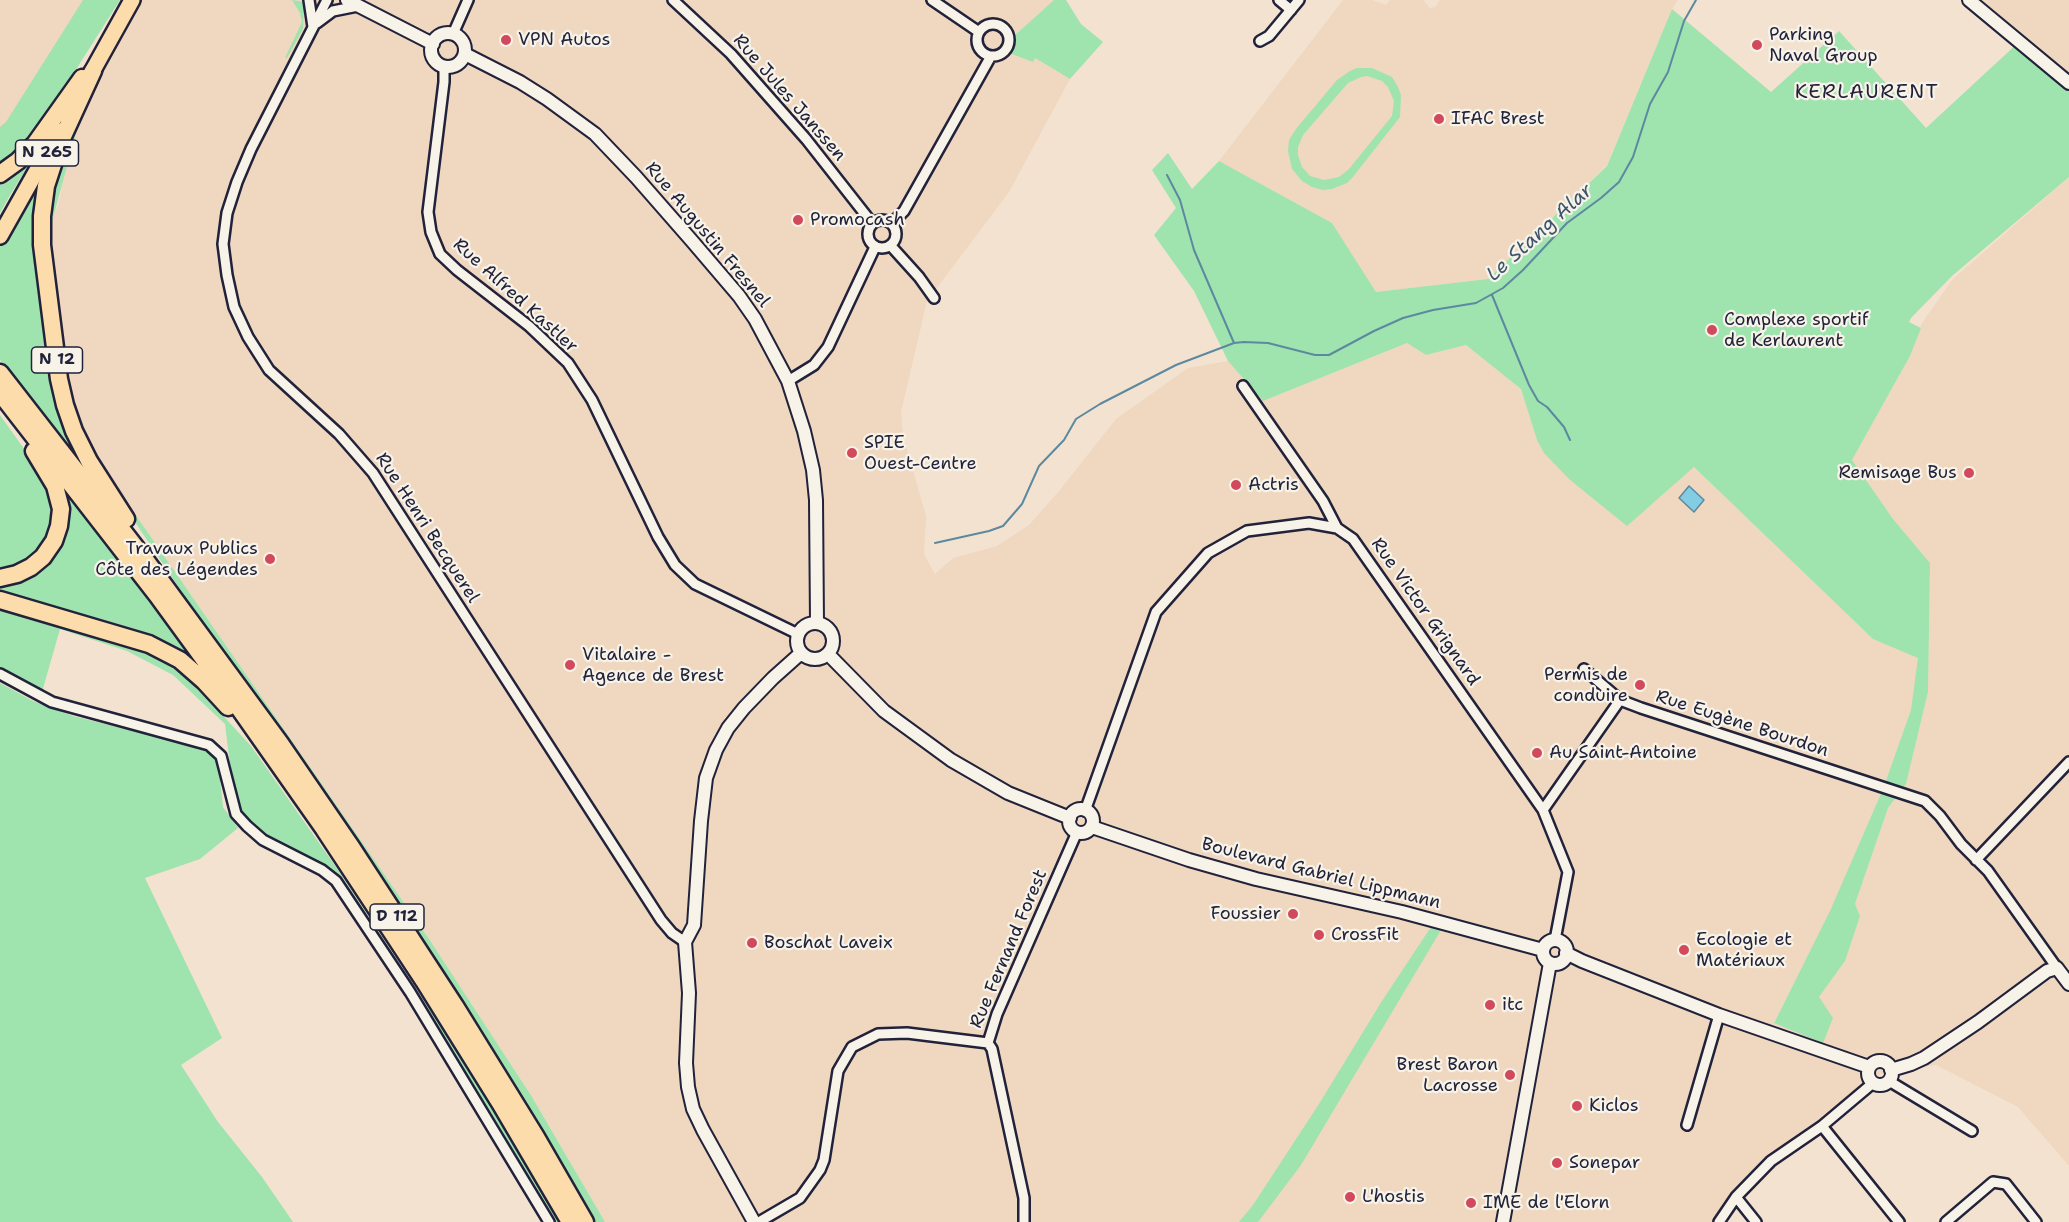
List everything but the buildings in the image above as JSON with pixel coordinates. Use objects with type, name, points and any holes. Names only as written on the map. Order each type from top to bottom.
[{"type":"highway","points":[[0,174],[18,161],[35,144],[92,69]]},
{"type":"highway","name":"N 12","points":[[92,69],[60,143],[46,186],[42,216],[42,245],[59,379],[74,431],[89,461],[193,623]]},
{"type":"highway","name":"N 12","points":[[0,373],[193,623]]},
{"type":"highway","name":"D 112","points":[[0,393],[194,646],[324,829],[500,1102],[570,1222]]},
{"type":"highway","points":[[0,404],[55,486],[61,509],[56,533],[43,557],[31,567],[17,574],[0,578]]},
{"type":"highway","points":[[0,600],[148,644],[180,660],[204,681],[235,714],[281,778],[324,829]]},
{"type":"highway","name":"D 112","points":[[193,623],[352,848],[455,1006],[536,1137],[585,1222]]},
{"type":"main road","name":"N 265","points":[[0,236],[92,69],[124,0]]},
{"type":"main road","name":"N 265","points":[[0,223],[132,0]]},
{"type":"street","name":"Rue Henri Becquerel","points":[[327,0],[252,149],[237,182],[227,213],[223,244],[226,275],[234,307],[248,337],[269,370],[339,434],[374,473],[661,920],[672,933],[685,942]]},
{"type":"street","points":[[347,0],[433,44]]},
{"type":"street","points":[[453,34],[468,0]]},
{"type":"street","points":[[932,0],[979,32]]},
{"type":"street","points":[[1279,0],[1290,10]]},
{"type":"street","points":[[1260,41],[1269,36],[1299,0]]},
{"type":"street","points":[[1969,0],[2069,83]]},
{"type":"street","name":"Rue Jules Janssen","points":[[676,1],[732,54],[806,139],[873,223]]},
{"type":"street","points":[[311,3],[314,27]]},
{"type":"street","name":"Rue Henri Becquerel","points":[[314,27],[323,17],[333,11],[358,6]]},
{"type":"street","points":[[993,24],[1000,26],[1009,39],[1007,47],[998,56],[991,56],[978,47],[977,39],[979,32],[993,24]]},
{"type":"street","points":[[453,34],[463,42],[465,54],[454,66],[444,66],[433,58],[433,44],[441,35],[453,34]]},
{"type":"street","name":"Rue Augustin Fresnel","points":[[465,54],[520,82],[595,134],[615,153],[740,296],[768,341],[788,381],[804,431],[815,490],[817,623]]},
{"type":"street","points":[[892,223],[904,211],[991,56]]},
{"type":"street","name":"Rue Alfred Kastler","points":[[444,66],[428,212],[431,232],[440,254],[529,326],[568,363],[592,400],[658,537],[675,565],[695,584],[798,634]]},
{"type":"street","points":[[879,220],[892,223],[897,237],[891,246],[880,249],[875,247],[868,239],[869,228],[879,220]]},
{"type":"street","points":[[891,246],[919,277],[934,298]]},
{"type":"street","points":[[788,381],[814,365],[828,347],[875,247]]},
{"type":"street","points":[[1243,386],[1323,501],[1336,528]]},
{"type":"street","points":[[1085,810],[1156,612],[1208,553],[1248,531],[1309,523],[1336,528]]},
{"type":"street","name":"Rue Victor Grignard","points":[[1336,528],[1353,539],[1543,810],[1568,872],[1555,940]]},
{"type":"street","points":[[817,623],[827,627],[833,637],[832,649],[825,657],[815,660],[805,657],[797,644],[798,634],[806,626],[817,623]]},
{"type":"street","points":[[801,653],[773,678],[728,728],[716,750],[706,778],[694,925],[685,942],[689,993],[686,1063],[688,1087],[693,1109],[703,1130],[756,1222],[800,1198],[820,1170],[824,1160],[838,1071],[852,1047],[878,1034],[907,1033],[988,1043]]},
{"type":"street","points":[[828,654],[884,711],[951,760],[1008,793],[1070,818]]},
{"type":"street","name":"Rue Eugène Bourdon","points":[[1584,669],[1620,700],[1900,791],[1924,801],[1988,871],[2057,968]]},
{"type":"street","points":[[0,674],[52,702],[209,745],[221,756],[236,814],[247,826],[263,840],[322,870],[336,881],[410,992],[549,1222]]},
{"type":"street","points":[[1543,810],[1620,700]]},
{"type":"street","points":[[1977,860],[2069,762]]},
{"type":"street","points":[[1085,810],[1093,819],[1092,827],[1087,832],[1077,832],[1072,828],[1070,818],[1074,812],[1085,810]]},
{"type":"street","name":"Boulevard Gabriel Lippmann","points":[[1092,827],[1189,860],[1245,876],[1402,912],[1543,950]]},
{"type":"street","name":"Rue Fernand Forest","points":[[1024,1222],[1024,1197],[992,1049],[988,1043],[997,1014],[1077,832]]},
{"type":"street","points":[[1555,940],[1565,946],[1566,954],[1561,962],[1550,963],[1544,958],[1543,950],[1548,942],[1555,940]]},
{"type":"street","points":[[1566,954],[1719,1016],[1784,1036],[1869,1067]]},
{"type":"street","points":[[1503,1222],[1550,963]]},
{"type":"street","points":[[1869,1067],[1868,1074],[1873,1083],[1883,1085],[1890,1076],[1924,1058],[1978,1023],[2047,971],[2057,968],[2069,984]]},
{"type":"street","points":[[1687,1125],[1719,1016]]},
{"type":"street","points":[[1869,1067],[1879,1061],[1887,1063],[1890,1076],[1972,1131]]},
{"type":"street","points":[[1719,1222],[1736,1197],[1771,1161],[1822,1126],[1873,1083]]},
{"type":"street","points":[[1822,1126],[1899,1222]]},
{"type":"street","points":[[1946,1222],[1993,1182],[2006,1184],[2036,1222]]},
{"type":"street","points":[[1736,1197],[1756,1222]]},
{"type":"shaded area","points":[[0,0],[110,0],[77,68],[20,147],[0,159]]},
{"type":"shaded area","points":[[142,0],[1054,0],[1014,36],[1012,54],[1035,58],[1070,79],[1009,192],[927,301],[901,412],[903,436],[926,516],[924,554],[935,574],[953,558],[997,546],[1029,525],[1116,419],[1188,368],[1228,361],[1263,401],[1407,343],[1426,355],[1466,345],[1521,389],[1537,440],[1627,525],[1694,467],[1873,639],[1919,658],[1912,708],[1883,789],[1833,906],[1774,1022],[1823,1043],[1819,997],[1845,961],[1860,916],[1855,904],[1888,808],[1906,784],[1928,692],[1930,563],[1893,519],[1852,460],[1910,356],[1922,323],[1952,280],[2069,177],[2069,1166],[2018,1107],[1936,1065],[1881,1074],[1737,1199],[1722,1222],[605,1222],[532,1097],[431,942],[99,462],[73,410],[50,229],[78,126],[134,6]]},
{"type":"shaded area","name":"IFAC Brest","points":[[1343,0],[1372,0],[1386,5],[1390,0],[1423,0],[1430,8],[1435,7],[1440,0],[1678,0],[1672,9],[1607,165],[1488,279],[1376,292],[1332,223],[1219,161]]},
{"type":"shaded area","points":[[1969,0],[2069,0],[2069,83]]},
{"type":"green space","points":[[83,0],[120,0],[37,131],[15,155],[0,165],[0,127],[6,122]]},
{"type":"green space","points":[[292,0],[304,2],[303,29],[285,58],[302,22],[300,13]]},
{"type":"green space","points":[[1054,0],[1066,0],[1081,24],[1103,42],[1070,79],[1035,58],[1033,62],[1012,54],[1014,36]]},
{"type":"green space","points":[[134,6],[78,126],[50,229],[73,410],[99,462],[431,942],[532,1097],[605,1222],[594,1222],[489,1046],[369,860],[197,615],[77,431],[61,373],[47,266],[44,220],[62,154]]},
{"type":"green space","name":"Complexe sportif de Kerlaurent","points":[[1672,9],[1771,92],[1839,31],[1926,128],[2020,41],[2069,83],[2069,177],[1952,276],[1911,318],[1909,322],[1921,328],[1910,356],[1852,460],[1893,519],[1930,563],[1928,692],[1906,784],[1888,808],[1855,904],[1860,916],[1845,961],[1819,997],[1833,1018],[1823,1043],[1774,1023],[1830,911],[1883,789],[1911,710],[1918,658],[1873,639],[1694,467],[1627,526],[1569,479],[1544,453],[1537,440],[1521,389],[1466,345],[1426,355],[1407,343],[1263,401],[1228,361],[1194,291],[1154,235],[1176,208],[1152,170],[1168,153],[1192,189],[1219,161],[1332,223],[1376,292],[1488,279],[1607,166]]},
{"type":"green space","points":[[1357,68],[1372,68],[1392,77],[1401,95],[1400,117],[1347,183],[1332,189],[1323,190],[1312,187],[1302,181],[1292,169],[1288,151],[1289,140],[1337,80]],"holes":[[[1367,76],[1382,81],[1388,87],[1394,101],[1392,116],[1349,169],[1339,177],[1324,180],[1310,176],[1302,167],[1298,155],[1298,147],[1303,135],[1348,83]]]},
{"type":"green space","points":[[51,128],[9,197],[0,213],[0,176]]},
{"type":"green space","points":[[57,136],[42,275],[86,470],[0,360],[0,240]]},
{"type":"green space","points":[[0,415],[27,453],[52,498],[54,519],[50,533],[40,549],[26,562],[0,570]]},
{"type":"green space","points":[[65,489],[194,660],[191,662],[0,595],[0,581],[59,545],[63,490]]},
{"type":"green space","points":[[0,607],[135,647],[182,671],[251,746],[338,870],[474,1077],[561,1222],[553,1222],[385,947],[335,873],[263,835],[241,814],[233,790],[225,724],[173,675],[127,651],[60,629],[42,692],[0,671]]},
{"type":"green space","points":[[0,683],[33,701],[73,716],[209,750],[218,760],[223,807],[238,828],[200,859],[145,878],[222,1038],[181,1065],[218,1122],[262,1177],[293,1222],[0,1222]]},
{"type":"green space","points":[[1431,927],[1441,930],[1301,1165],[1258,1222],[1239,1222],[1253,1205],[1319,1104],[1382,1001]]},
{"type":"water","points":[[1689,486],[1704,500],[1694,512],[1679,498]]},
{"type":"waterway","name":"Le Stang Alar","points":[[935,543],[1003,526],[1022,504],[1039,466],[1064,440],[1076,419],[1176,365],[1234,343],[1244,342],[1268,343],[1315,355],[1329,355],[1403,318],[1476,303],[1503,288],[1567,223],[1619,182],[1633,157],[1650,104],[1668,72],[1684,21],[1696,0]]},
{"type":"waterway","points":[[1167,175],[1180,200],[1194,250],[1234,343]]},
{"type":"waterway","points":[[1492,295],[1529,385],[1538,401],[1547,407],[1564,427],[1570,440]]},
{"type":"place","name":"VPN Autos","points":[[506,40]]},
{"type":"place","name":"Parking Naval Group","points":[[1757,45]]},
{"type":"place","name":"IFAC Brest","points":[[1439,119]]},
{"type":"place","name":"Promocash","points":[[798,220]]},
{"type":"place","name":"Complexe sportif de Kerlaurent","points":[[1712,330]]},
{"type":"place","name":"SPIE Ouest-Centre","points":[[852,453]]},
{"type":"place","name":"Remisage Bus","points":[[1969,473]]},
{"type":"place","name":"Actris","points":[[1236,485]]},
{"type":"place","name":"Travaux Publics Côte des Légendes","points":[[270,559]]},
{"type":"place","name":"Vitalaire - Agence de Brest","points":[[570,665]]},
{"type":"place","name":"Permis de conduire","points":[[1640,685]]},
{"type":"place","name":"Au Saint-Antoine","points":[[1537,753]]},
{"type":"place","name":"Foussier","points":[[1293,914]]},
{"type":"place","name":"CrossFit","points":[[1319,935]]},
{"type":"place","name":"Boschat Laveix","points":[[752,943]]},
{"type":"place","name":"Ecologie et Matériaux","points":[[1684,950]]},
{"type":"place","name":"itc","points":[[1490,1005]]},
{"type":"place","name":"Brest Baron Lacrosse","points":[[1510,1075]]},
{"type":"place","name":"Kiclos","points":[[1577,1106]]},
{"type":"place","name":"Sonepar","points":[[1557,1163]]},
{"type":"place","name":"L'hostis","points":[[1350,1197]]},
{"type":"place","name":"IME de l'Elorn","points":[[1471,1203]]},
{"type":"district","name":"KERLAURENT","points":[[1867,93]]}]
